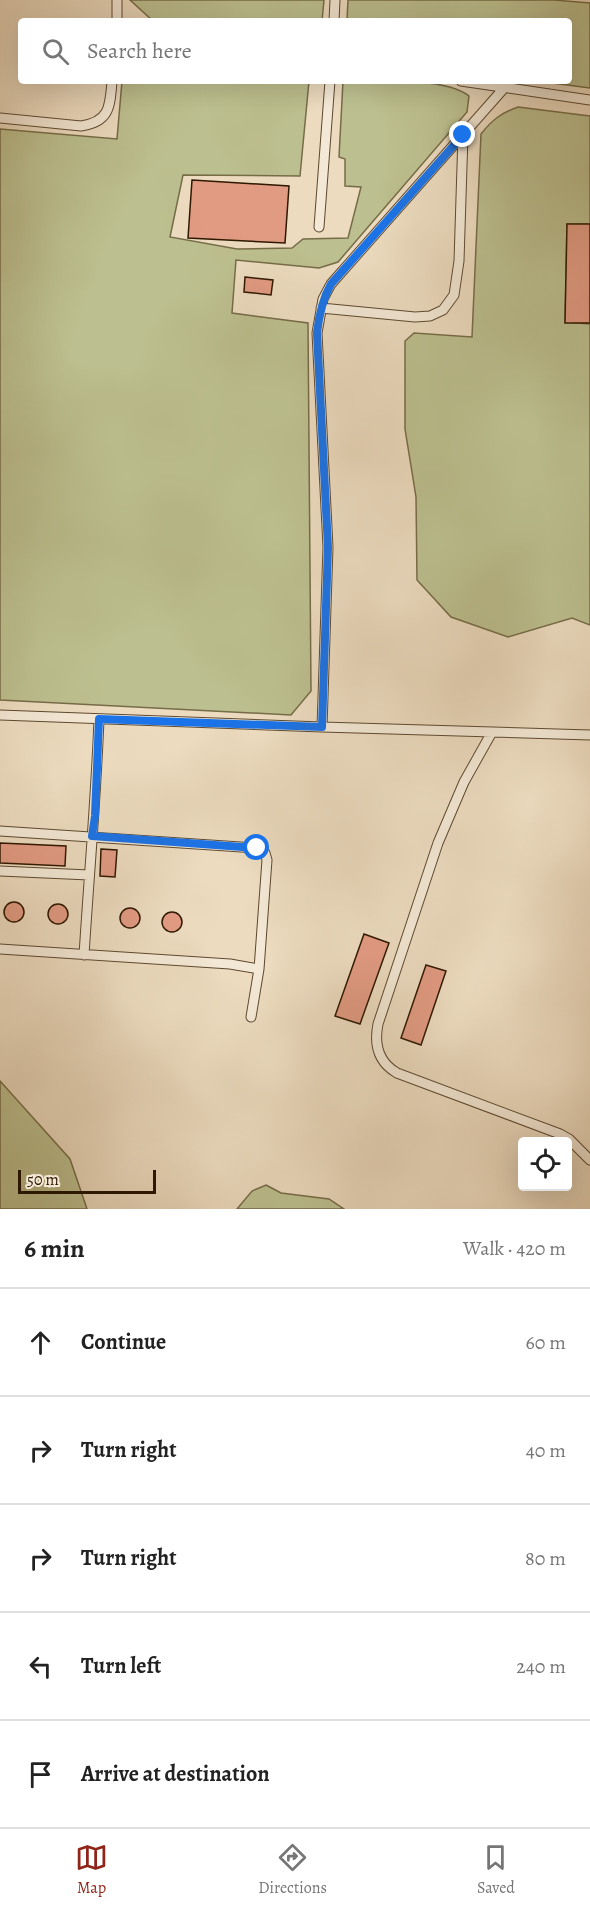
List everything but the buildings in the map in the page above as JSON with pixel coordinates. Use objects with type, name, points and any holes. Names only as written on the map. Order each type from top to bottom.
[{"type":"lane","points":[[117,0],[117,18]]},
{"type":"lane","points":[[334,18],[335,0]]},
{"type":"lane","points":[[0,118],[81,126],[92,124],[107,113],[112,84]]},
{"type":"lane","points":[[319,227],[330,84]]},
{"type":"lane","points":[[483,84],[590,100]]},
{"type":"lane","points":[[322,727],[328,547],[317,333],[321,308],[331,284],[505,87]]},
{"type":"lane","points":[[321,308],[415,317],[430,316],[442,310],[454,295],[459,261],[463,135]]},
{"type":"lane","points":[[0,715],[590,735]]},
{"type":"lane","points":[[84,955],[95,816],[99,719]]},
{"type":"lane","points":[[492,732],[464,782],[438,843],[378,1024],[376,1044],[382,1061],[397,1073],[554,1131],[569,1139],[590,1160]]},
{"type":"lane","points":[[0,831],[257,848],[265,853],[267,860],[259,969],[251,1017]]},
{"type":"lane","points":[[0,871],[89,875]]},
{"type":"lane","points":[[0,949],[230,964],[259,969]]},
{"type":"green space","points":[[130,0],[324,0],[322,18],[150,18]]},
{"type":"green space","points":[[348,0],[554,0],[590,3],[590,88],[560,84],[572,84],[572,18],[347,18]]},
{"type":"green space","points":[[122,84],[309,84],[300,176],[183,175],[170,237],[237,249],[292,248],[303,239],[348,238],[361,187],[345,186],[345,159],[339,157],[343,84],[433,84],[458,90],[469,96],[467,112],[338,262],[319,268],[236,260],[232,313],[308,323],[311,691],[291,715],[0,700],[0,129],[117,139]]},
{"type":"green space","points":[[518,107],[590,116],[590,224],[567,224],[565,322],[590,324],[590,625],[572,618],[508,637],[451,617],[417,580],[416,497],[405,429],[405,341],[414,333],[472,337],[481,134],[497,118]]},
{"type":"green space","points":[[0,1081],[70,1159],[87,1209],[0,1209]]},
{"type":"green space","points":[[266,1185],[281,1193],[329,1199],[344,1209],[237,1209],[252,1191]]},
{"type":"route","points":[[257,848],[92,836],[95,816],[99,719],[322,727],[328,547],[317,333],[323,298],[331,284],[463,135]]}]
